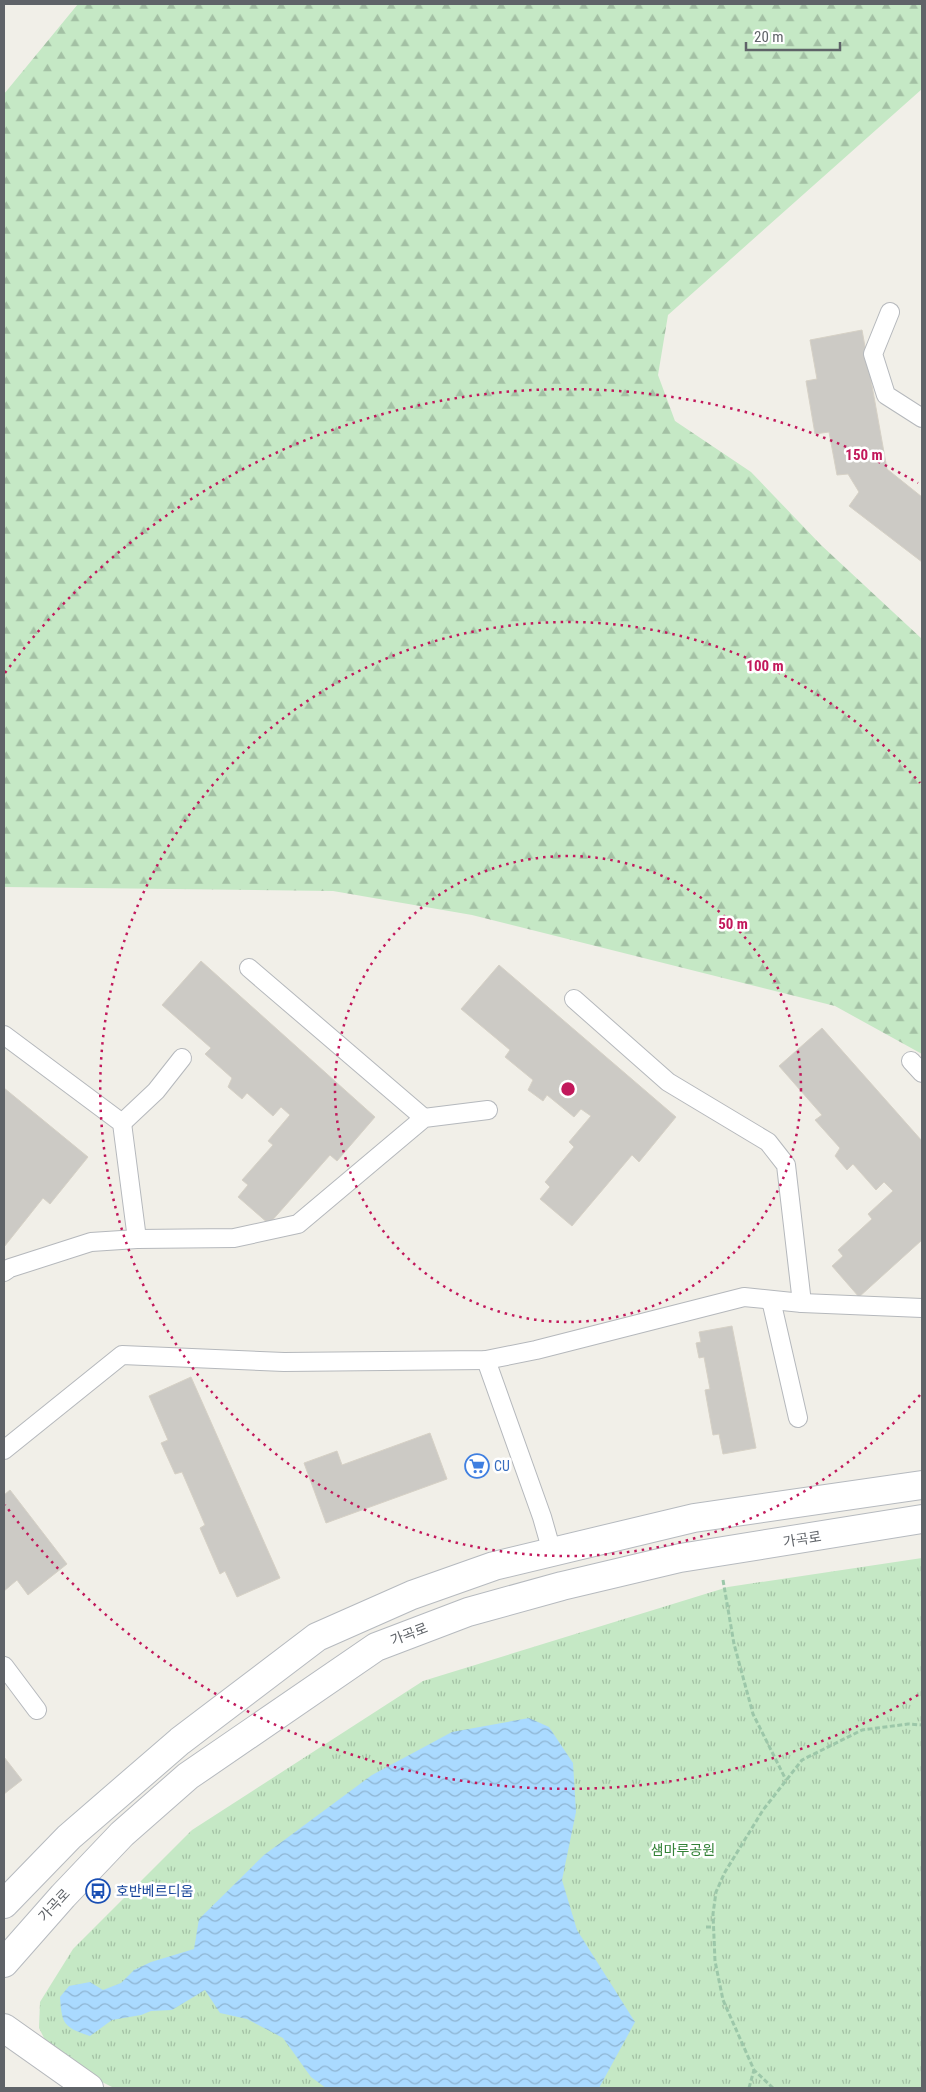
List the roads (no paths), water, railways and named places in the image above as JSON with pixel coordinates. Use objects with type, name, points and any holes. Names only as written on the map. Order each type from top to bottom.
[{"type":"street","points":[[4,1904],[69,1837],[180,1741],[317,1637],[412,1595],[494,1566],[694,1518],[922,1485]]},
{"type":"street","name":"가곡로","points":[[4,1963],[63,1896],[122,1834],[188,1776],[376,1647],[468,1612],[562,1586],[653,1564],[690,1556],[922,1519]]},
{"type":"street","points":[[4,2028],[89,2088]]},
{"type":"lane","points":[[890,312],[873,354],[886,395],[922,418]]},
{"type":"lane","points":[[249,968],[424,1118]]},
{"type":"lane","points":[[574,999],[668,1082],[768,1142],[786,1165],[802,1303]]},
{"type":"lane","points":[[4,1036],[122,1123],[138,1239]]},
{"type":"lane","points":[[122,1123],[156,1092],[182,1058]]},
{"type":"lane","points":[[4,1272],[10,1268],[91,1242],[138,1239],[234,1238],[298,1224],[424,1118],[488,1110]]},
{"type":"lane","points":[[4,1450],[122,1355],[284,1362],[486,1360],[536,1350],[744,1297],[802,1303],[922,1308]]},
{"type":"lane","points":[[771,1300],[798,1418]]},
{"type":"lane","points":[[486,1360],[542,1517],[552,1552]]},
{"type":"lane","points":[[4,1666],[38,1710]]},
{"type":"water","points":[[529,1718],[549,1727],[573,1763],[576,1812],[562,1880],[577,1930],[635,2022],[599,2088],[326,2088],[311,2077],[283,2038],[247,2019],[220,2013],[205,1990],[172,2010],[151,2011],[141,2015],[112,2020],[90,2036],[69,2027],[63,2019],[60,1997],[69,1986],[90,1982],[103,1990],[121,1983],[134,1970],[151,1962],[194,1949],[199,1919],[264,1855],[372,1775],[452,1732]]},
{"type":"place","name":"CU","points":[[477,1466]]},
{"type":"place","name":"호반베르디움","points":[[98,1891]]},
{"type":"park label","name":"샘마루공원","points":[[683,1850]]}]
